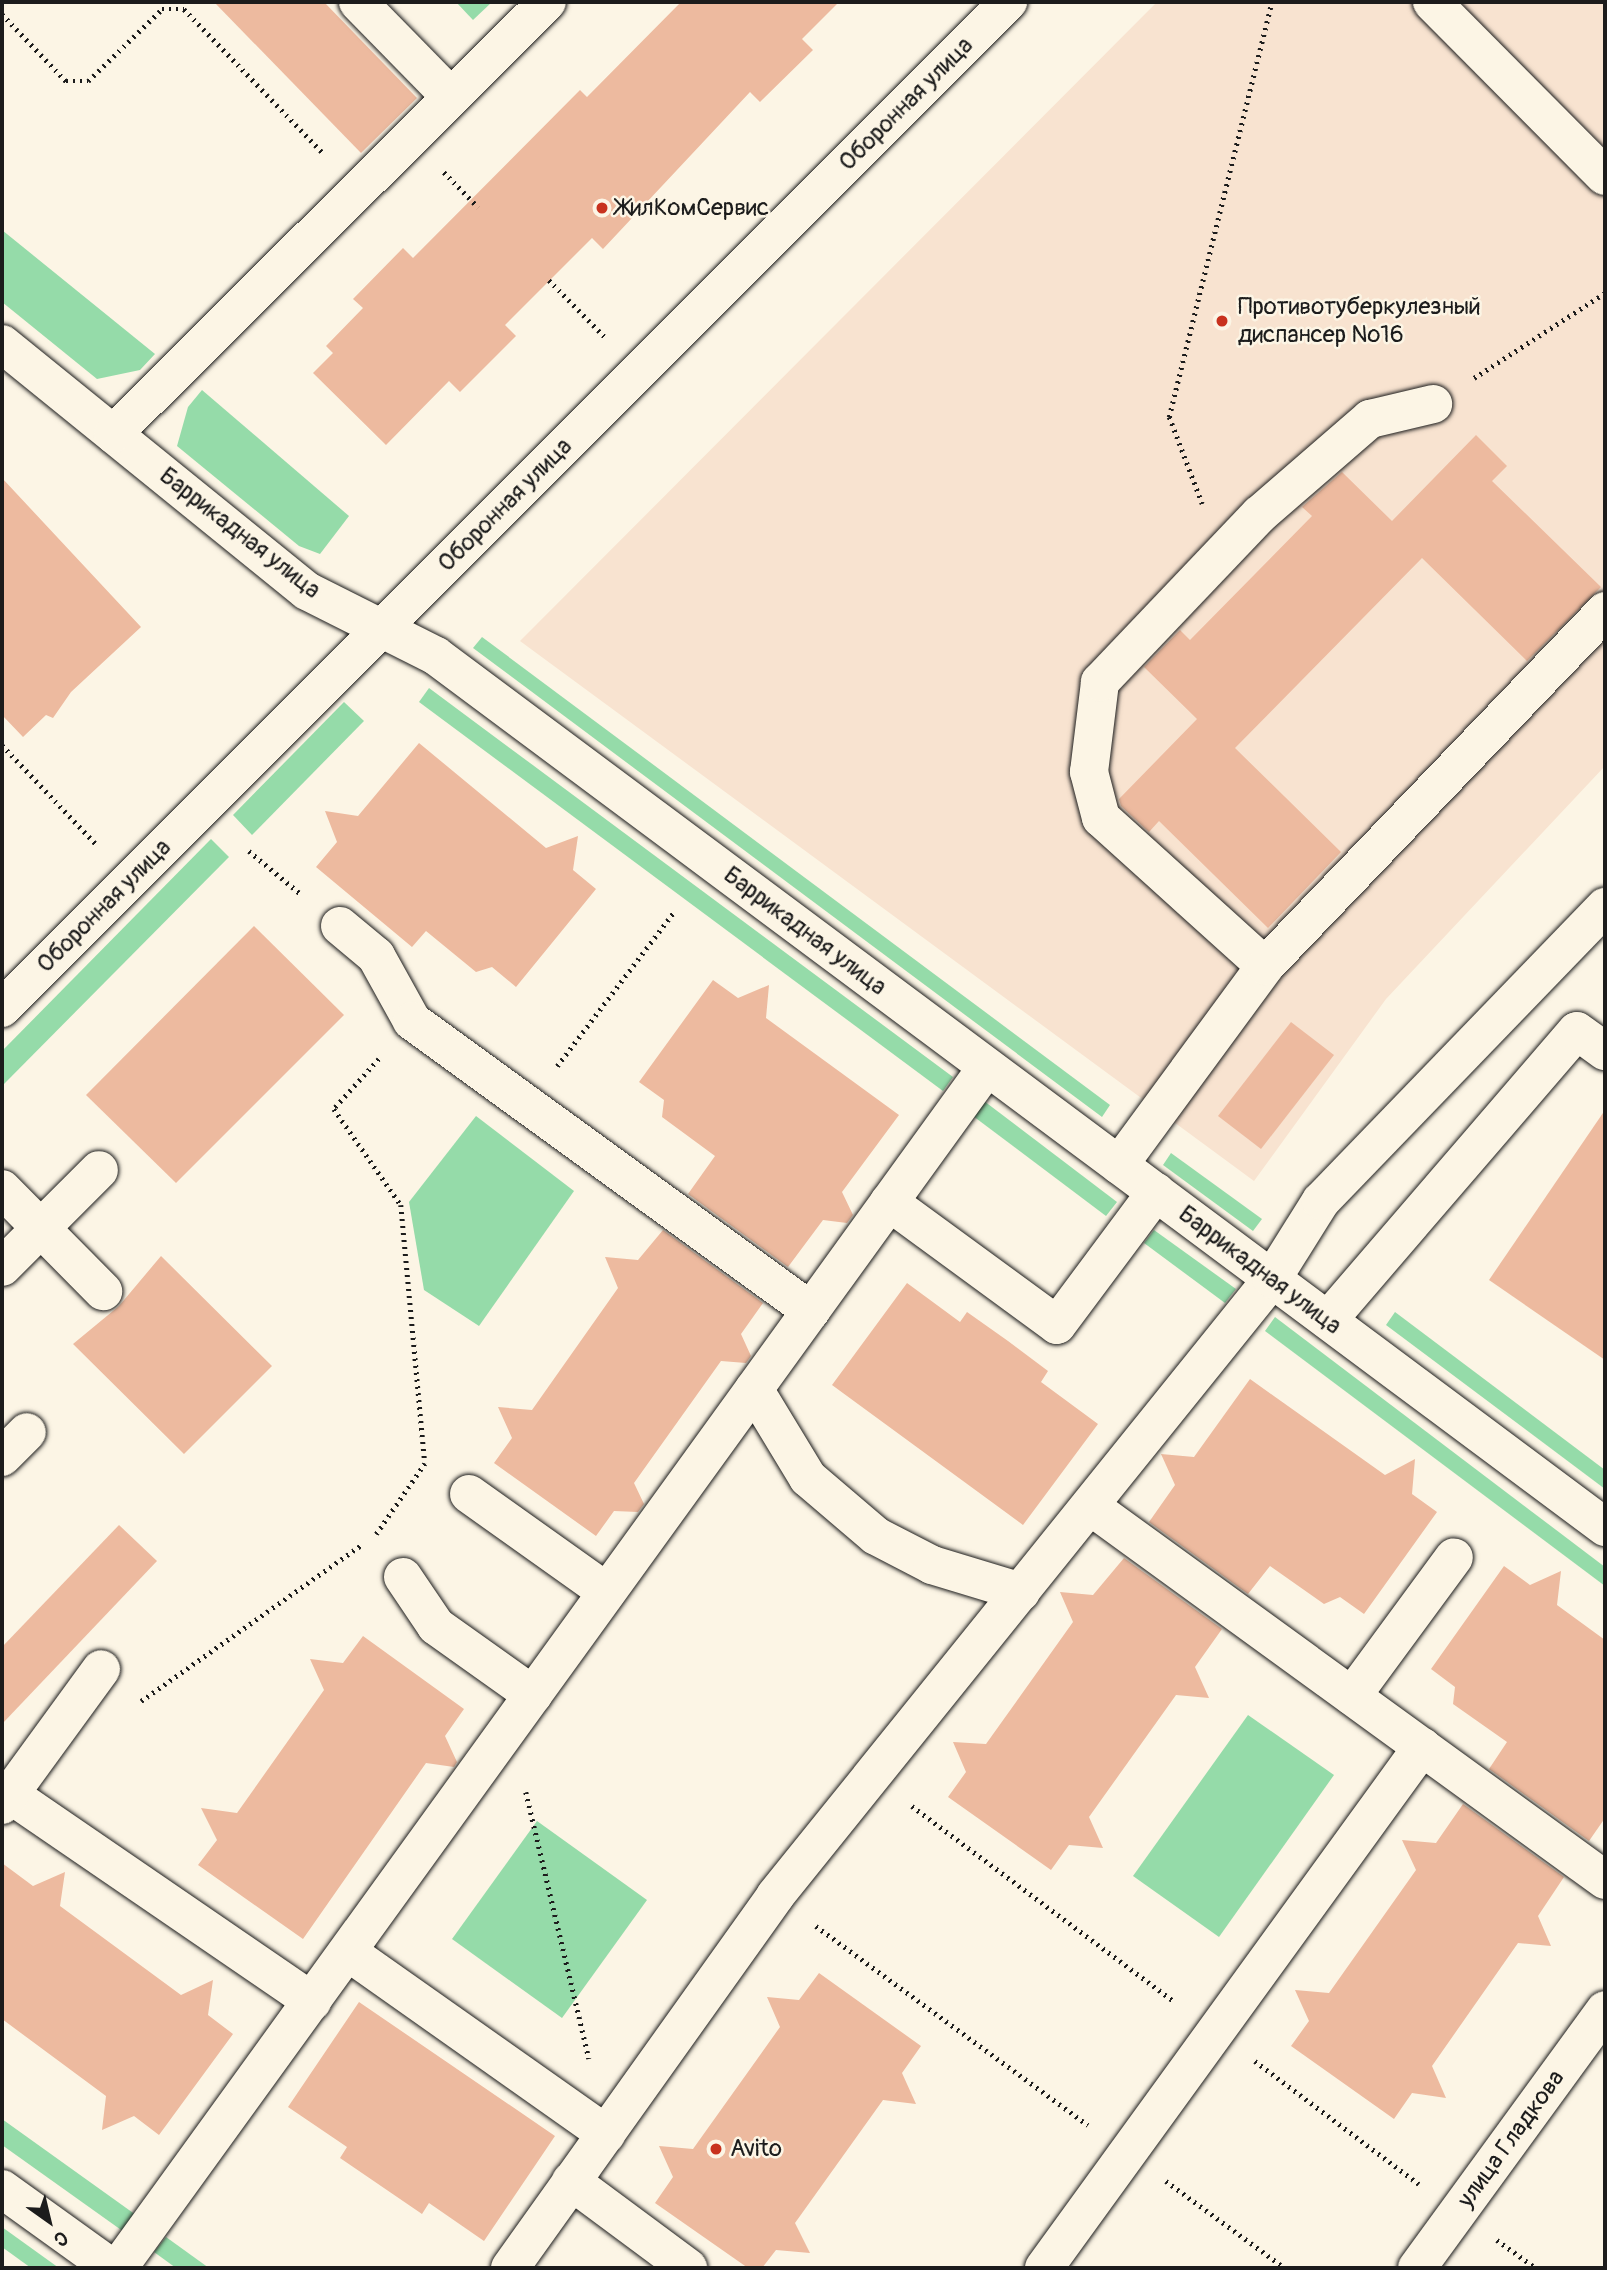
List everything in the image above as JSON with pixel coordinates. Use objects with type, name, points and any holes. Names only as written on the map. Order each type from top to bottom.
[{"type":"street","points":[[358,2],[451,97]]},
{"type":"street","points":[[113,434],[547,2]]},
{"type":"street","name":"Оборонная улица","points":[[2,1008],[1008,2]]},
{"type":"street","points":[[1432,2],[1605,176]]},
{"type":"street","name":"Баррикадная улица","points":[[2,344],[307,591],[436,656],[1605,1527]]},
{"type":"street","points":[[1265,966],[1101,818],[1089,772],[1100,682],[1226,549],[1370,419],[1433,404]]},
{"type":"street","points":[[1119,1164],[1265,966],[1605,611]]},
{"type":"street","points":[[509,2268],[775,1896],[1272,1279],[1321,1200],[1605,907]]},
{"type":"street","points":[[340,926],[376,956],[412,1021],[530,1102],[811,1311]]},
{"type":"street","points":[[1328,1320],[1577,1031],[1605,1051]]},
{"type":"street","points":[[118,2268],[988,1067]]},
{"type":"street","points":[[2,1268],[99,1170]]},
{"type":"street","points":[[2,1189],[103,1291]]},
{"type":"street","points":[[889,1202],[1057,1325],[1156,1192]]},
{"type":"street","points":[[754,1389],[808,1478],[876,1536],[932,1565],[1021,1592]]},
{"type":"street","points":[[469,1494],[607,1592]]},
{"type":"street","points":[[1090,1506],[1605,1880]]},
{"type":"street","points":[[1352,1696],[1454,1557]]},
{"type":"street","points":[[403,1577],[436,1626],[533,1695]]},
{"type":"street","points":[[101,1669],[4,1796],[312,2001]]},
{"type":"street","points":[[1044,2268],[1422,1747]]},
{"type":"street","points":[[348,1952],[606,2134]]},
{"type":"street","name":"улица Гладкова","points":[[1417,2268],[1605,2010]]},
{"type":"street","points":[[571,2181],[688,2268]]},
{"type":"street","points":[[2,2189],[112,2268]]},
{"type":"path","points":[[1226,549],[1210,526],[1169,417],[1272,2]]},
{"type":"path","points":[[2,15],[66,80],[88,81],[162,9],[184,9],[359,190]]},
{"type":"path","points":[[549,280],[607,340]]},
{"type":"path","points":[[1433,404],[1605,293]]},
{"type":"path","points":[[2,745],[102,849]]},
{"type":"path","points":[[249,850],[340,926]]},
{"type":"path","points":[[530,1102],[673,913]]},
{"type":"path","points":[[131,1708],[375,1535],[425,1463],[401,1205],[334,1109],[412,1021]]},
{"type":"path","points":[[425,1463],[469,1494]]},
{"type":"path","points":[[375,1535],[403,1577]]},
{"type":"path","points":[[872,1776],[1457,2213]]},
{"type":"path","points":[[523,1780],[590,2066]]},
{"type":"path","points":[[775,1896],[1285,2268]]},
{"type":"shaded area","name":"Противотуберкулезный диспансер №16","points":[[1157,2],[1605,2],[1605,766],[1386,999],[1254,1181],[520,641]]},
{"type":"green space","points":[[456,2],[492,2],[473,20]]},
{"type":"green space","points":[[2,230],[155,354],[140,370],[97,379],[2,302]]},
{"type":"green space","points":[[202,390],[349,516],[320,554],[299,546],[177,446],[188,407]]},
{"type":"green space","points":[[482,637],[1110,1105],[1102,1117],[473,648]]},
{"type":"green space","points":[[429,688],[953,1077],[943,1091],[419,702]]},
{"type":"green space","points":[[344,702],[364,721],[252,835],[233,815]]},
{"type":"green space","points":[[211,839],[229,857],[2,1086],[2,1051]]},
{"type":"green space","points":[[984,1101],[1117,1202],[1106,1216],[973,1116]]},
{"type":"green space","points":[[476,1116],[574,1191],[479,1326],[424,1290],[409,1202]]},
{"type":"green space","points":[[1171,1153],[1262,1219],[1253,1231],[1163,1165]]},
{"type":"green space","points":[[1154,1230],[1236,1289],[1225,1303],[1144,1243]]},
{"type":"green space","points":[[1395,1312],[1605,1470],[1605,1489],[1386,1325]]},
{"type":"green space","points":[[1275,1317],[1605,1567],[1605,1586],[1265,1331]]},
{"type":"green space","points":[[1248,1715],[1334,1775],[1219,1937],[1133,1876]]},
{"type":"green space","points":[[537,1821],[647,1900],[562,2018],[452,1939]]},
{"type":"green space","points":[[2,2119],[136,2215],[124,2232],[2,2145]]},
{"type":"green space","points":[[2,2227],[59,2268],[31,2268],[2,2247]]},
{"type":"green space","points":[[166,2237],[209,2268],[176,2268],[154,2252]]},
{"type":"building","points":[[214,2],[324,2],[417,98],[361,153]]},
{"type":"building","points":[[681,2],[839,2],[802,39],[813,50],[760,102],[750,92],[603,249],[592,238],[505,325],[516,336],[460,392],[449,381],[386,445],[313,373],[333,353],[326,346],[363,308],[353,299],[403,248],[413,258],[580,90],[587,97]]},
{"type":"building","points":[[1476,435],[1507,466],[1492,481],[1601,587],[1527,661],[1422,558],[1235,748],[1341,852],[1268,928],[1159,821],[1149,832],[1121,806],[1119,799],[1197,719],[1144,667],[1180,630],[1190,640],[1312,516],[1302,507],[1342,472],[1392,521]]},
{"type":"building","points":[[2,478],[141,627],[71,692],[53,718],[46,715],[23,737],[2,715]]},
{"type":"building","points":[[419,743],[546,848],[578,836],[573,870],[596,889],[516,987],[492,967],[476,972],[426,931],[412,947],[316,867],[337,842],[325,811],[358,816]]},
{"type":"building","points":[[254,926],[344,1015],[176,1183],[86,1095]]},
{"type":"building","points":[[713,980],[738,998],[769,985],[766,1018],[899,1115],[842,1192],[853,1215],[847,1223],[823,1220],[788,1267],[688,1194],[715,1156],[662,1117],[664,1100],[639,1082]]},
{"type":"building","points":[[1291,1022],[1334,1055],[1261,1149],[1218,1116]]},
{"type":"building","points":[[1605,1110],[1605,1360],[1489,1280]]},
{"type":"building","points":[[663,1230],[763,1303],[741,1334],[751,1356],[746,1363],[721,1361],[634,1483],[644,1504],[638,1512],[614,1511],[596,1536],[494,1463],[512,1438],[498,1407],[532,1410],[618,1288],[605,1257],[638,1260]]},
{"type":"building","points":[[161,1256],[272,1366],[184,1454],[73,1344],[119,1306]]},
{"type":"building","points":[[907,1283],[960,1322],[967,1312],[1008,1341],[1048,1371],[1041,1382],[1098,1424],[1023,1525],[832,1385]]},
{"type":"building","points":[[1250,1379],[1385,1475],[1415,1459],[1412,1494],[1437,1512],[1364,1614],[1340,1597],[1324,1604],[1270,1566],[1248,1594],[1149,1522],[1175,1485],[1161,1454],[1194,1457]]},
{"type":"building","points":[[119,1525],[157,1561],[2,1724],[2,1647]]},
{"type":"building","points":[[1124,1558],[1222,1629],[1195,1667],[1209,1698],[1176,1695],[1089,1817],[1103,1848],[1069,1845],[1051,1870],[948,1797],[966,1772],[953,1742],[986,1744],[1073,1622],[1060,1592],[1093,1595]]},
{"type":"building","points":[[1504,1566],[1530,1585],[1561,1571],[1557,1605],[1605,1640],[1605,1818],[1589,1841],[1489,1769],[1507,1742],[1453,1704],[1455,1687],[1431,1669]]},
{"type":"building","points":[[363,1636],[464,1709],[445,1736],[457,1762],[454,1767],[426,1763],[303,1939],[198,1865],[217,1840],[201,1808],[237,1813],[324,1690],[310,1659],[343,1663]]},
{"type":"building","points":[[1463,1804],[1564,1877],[1538,1916],[1551,1946],[1518,1943],[1432,2066],[1446,2098],[1412,2093],[1394,2119],[1291,2046],[1309,2021],[1295,1990],[1329,1993],[1416,1870],[1402,1840],[1436,1843]]},
{"type":"building","points":[[2,1863],[33,1886],[65,1872],[60,1906],[181,1995],[213,1980],[208,2015],[233,2034],[159,2135],[134,2116],[102,2130],[106,2096],[2,2019]]},
{"type":"building","points":[[819,1973],[921,2046],[902,2073],[916,2104],[883,2100],[795,2223],[810,2253],[776,2250],[762,2268],[748,2268],[655,2203],[673,2177],[659,2146],[693,2149],[780,2027],[767,1997],[799,2000]]},
{"type":"building","points":[[359,2002],[555,2136],[484,2241],[429,2203],[422,2214],[340,2158],[347,2147],[288,2107]]},
{"type":"place","name":"ЖилКомСервис","points":[[602,208]]},
{"type":"place","name":"Противотуберкулезный диспансер №16","points":[[1222,321]]},
{"type":"place","name":"Avito","points":[[716,2149]]}]
